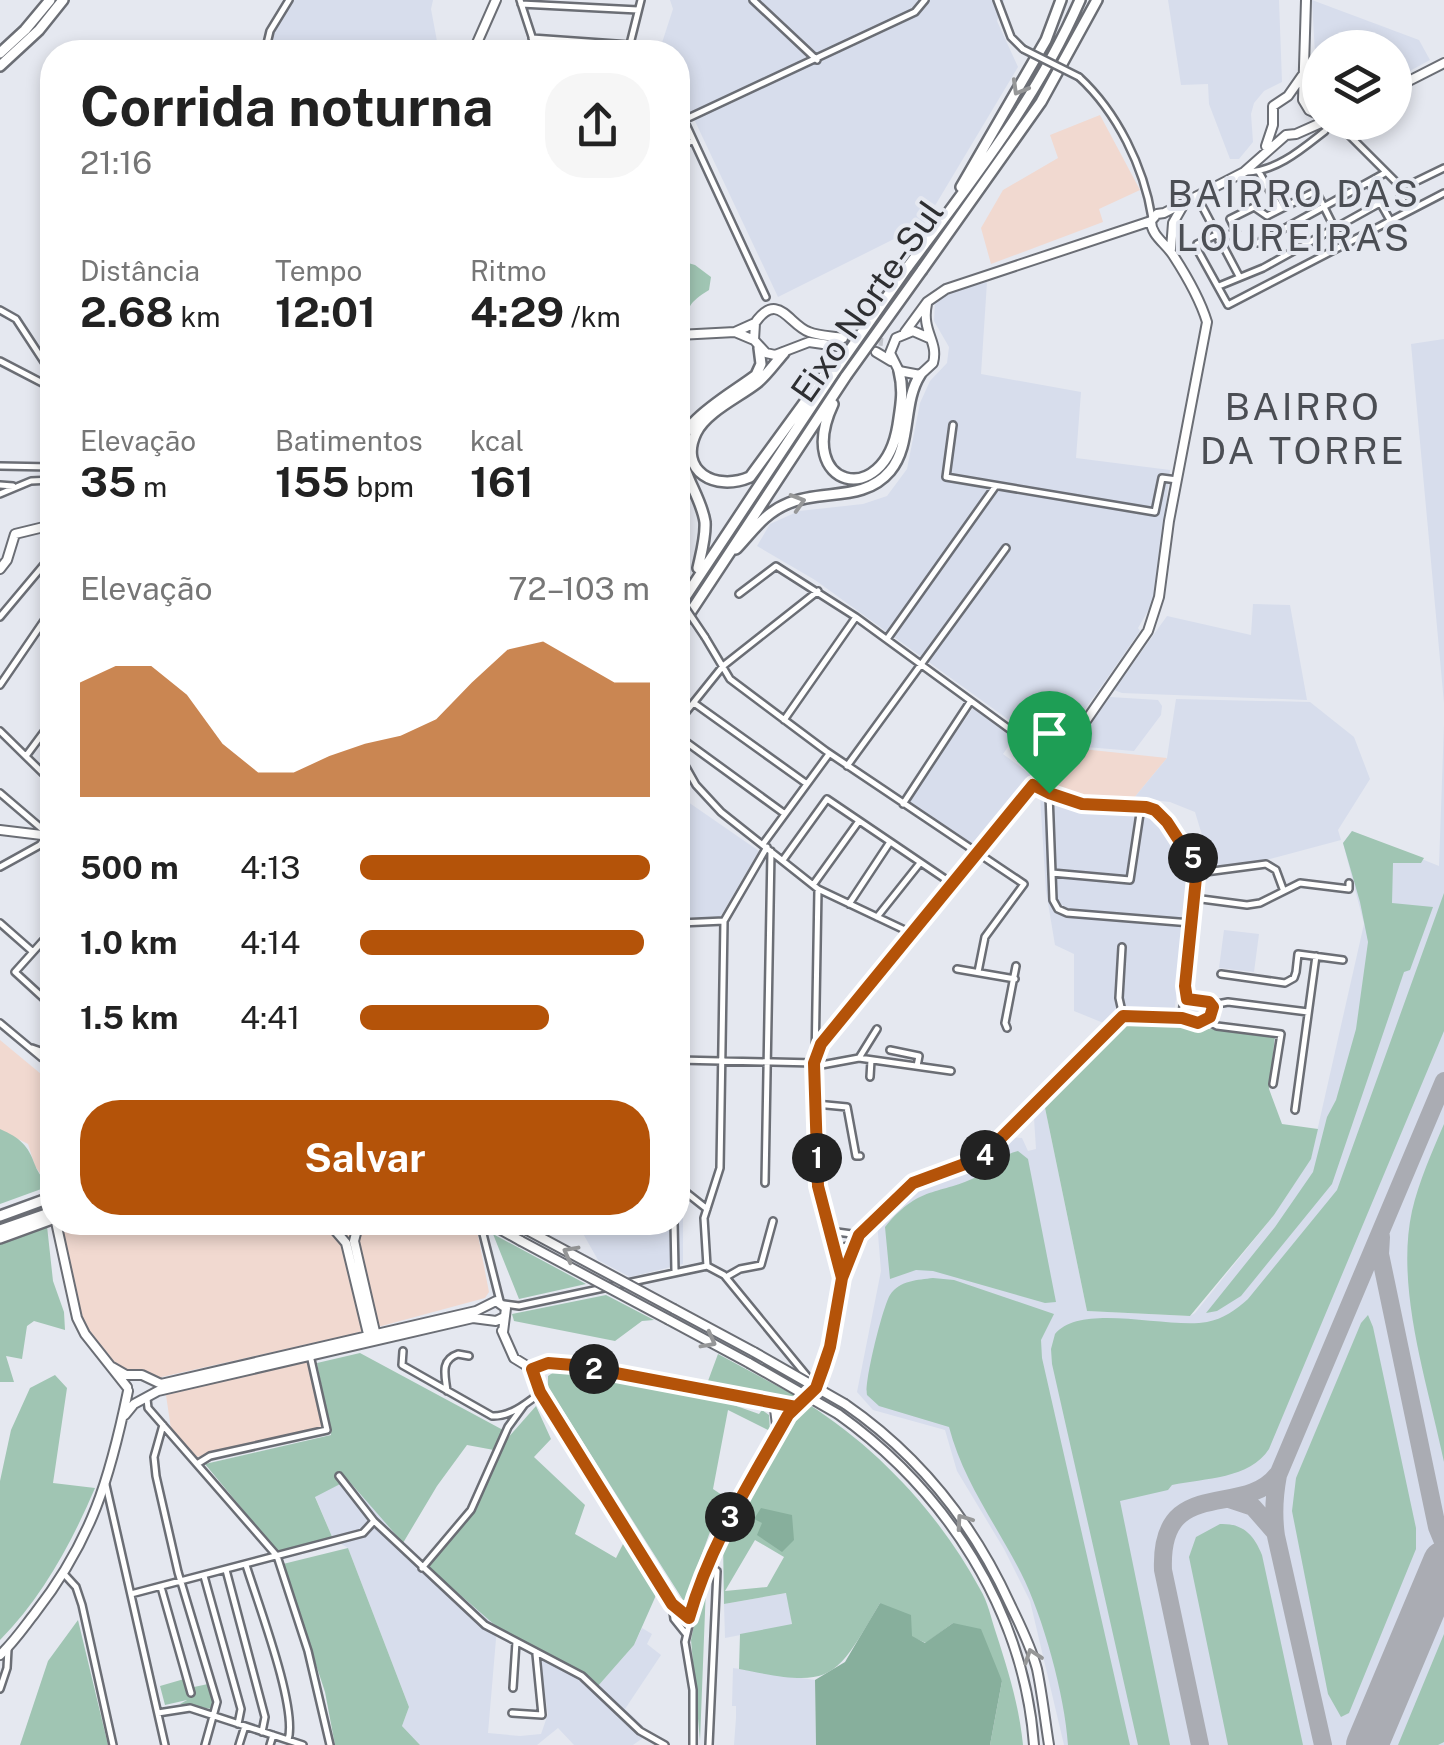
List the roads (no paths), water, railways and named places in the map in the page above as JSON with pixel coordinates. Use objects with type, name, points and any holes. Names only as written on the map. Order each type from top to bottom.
[{"type":"highway","points":[[0,53],[50,0]]},
{"type":"highway","points":[[0,66],[39,30],[63,0]]},
{"type":"highway","points":[[945,216],[1046,40],[1061,0]]},
{"type":"highway","points":[[945,216],[1030,96],[1080,0]]},
{"type":"highway","name":"Eixo Norte-Sul","points":[[690,612],[846,376],[1041,102],[1097,0]]},
{"type":"highway","name":"Eixo Norte-Sul","points":[[690,588],[829,373],[945,216]]},
{"type":"highway","points":[[690,426],[756,375],[762,364],[757,344]]},
{"type":"highway","points":[[788,351],[762,380],[702,424],[694,436],[692,451],[696,465],[718,484],[733,484],[750,477],[829,373]]},
{"type":"highway","points":[[846,376],[822,427],[821,447],[826,463],[839,476],[855,479],[872,474],[887,460],[894,446],[904,390],[899,371]]},
{"type":"highway","points":[[723,561],[755,525],[789,503],[860,492],[878,485],[894,466],[902,447],[911,389],[920,375]]},
{"type":"highway","points":[[690,484],[706,526],[696,578]]},
{"type":"highway","points":[[0,1216],[40,1201]]},
{"type":"highway","points":[[0,1234],[40,1221]]},
{"type":"street","points":[[268,40],[289,0]]},
{"type":"street","points":[[478,40],[496,0]]},
{"type":"street","points":[[631,40],[642,0]]},
{"type":"street","points":[[755,2],[767,0]]},
{"type":"street","points":[[690,117],[915,12],[925,0]]},
{"type":"street","points":[[815,1065],[830,1030],[1083,725],[1148,631],[1159,597],[1207,322],[1172,252],[1155,234],[1155,215],[1111,112],[1079,77],[1023,49],[1011,37],[996,0]]},
{"type":"street","points":[[1306,0],[1307,30]]},
{"type":"street","points":[[550,40],[532,38],[520,2],[638,10]]},
{"type":"street","points":[[755,2],[817,60]]},
{"type":"street","points":[[1412,79],[1444,63]]},
{"type":"street","points":[[1265,151],[1273,125],[1272,106],[1288,96],[1302,76]]},
{"type":"street","points":[[1288,96],[1302,100]]},
{"type":"street","points":[[1273,125],[1286,135]]},
{"type":"street","points":[[883,342],[905,332],[928,302],[946,288],[1127,229],[1244,172],[1286,135],[1302,130]]},
{"type":"street","points":[[690,136],[772,310],[792,316],[796,324],[796,341],[788,351]]},
{"type":"street","points":[[1244,172],[1260,172],[1288,159],[1309,140]]},
{"type":"street","points":[[1353,140],[1400,186],[1444,168]]},
{"type":"street","points":[[1260,172],[1280,209]]},
{"type":"street","points":[[1258,243],[1384,174]]},
{"type":"street","points":[[1369,183],[1390,220]]},
{"type":"street","points":[[1400,186],[1400,196],[1409,211]]},
{"type":"street","points":[[1342,246],[1316,191],[1266,216],[1254,207],[1230,219],[1236,231],[1197,244],[1197,249],[1228,305],[1342,246],[1390,220],[1409,211],[1444,192]]},
{"type":"street","points":[[1127,229],[1165,236],[1184,202]]},
{"type":"street","points":[[1218,286],[1263,268],[1380,203]]},
{"type":"street","points":[[1200,204],[1239,276]]},
{"type":"street","points":[[1155,215],[1172,227]]},
{"type":"street","points":[[1172,227],[1172,252]]},
{"type":"street","points":[[1263,268],[1271,283]]},
{"type":"street","points":[[896,338],[890,353],[899,371],[920,375],[934,363],[934,345],[924,327],[928,302]]},
{"type":"street","points":[[0,310],[16,319],[40,356]]},
{"type":"street","points":[[690,334],[735,332],[772,310]]},
{"type":"street","points":[[755,323],[757,344]]},
{"type":"street","points":[[735,332],[775,355],[809,342],[840,342],[796,324]]},
{"type":"street","points":[[905,332],[922,333],[929,338]]},
{"type":"street","points":[[876,352],[892,360]]},
{"type":"street","points":[[0,361],[40,382]]},
{"type":"street","points":[[953,426],[946,477],[1155,512],[1162,478],[1177,480]]},
{"type":"street","points":[[0,466],[40,468]]},
{"type":"street","points":[[0,485],[40,482]]},
{"type":"street","points":[[0,494],[16,486]]},
{"type":"street","points":[[887,639],[994,487]]},
{"type":"street","points":[[0,569],[15,534],[40,528]]},
{"type":"street","points":[[847,766],[1006,548]]},
{"type":"street","points":[[740,594],[776,566],[856,617],[1053,761]]},
{"type":"street","points":[[0,617],[40,569]]},
{"type":"street","points":[[690,707],[723,666],[818,591]]},
{"type":"street","points":[[690,615],[730,679],[829,754],[1024,884],[986,937],[978,972]]},
{"type":"street","points":[[784,720],[856,617]]},
{"type":"street","points":[[0,684],[40,626]]},
{"type":"street","points":[[903,804],[971,700]]},
{"type":"street","points":[[694,702],[807,784]]},
{"type":"street","points":[[0,731],[40,770]]},
{"type":"street","points":[[26,756],[40,740]]},
{"type":"street","points":[[690,745],[785,814]]},
{"type":"street","points":[[707,1266],[704,1224],[720,1168],[724,921],[785,814],[829,754]]},
{"type":"street","points":[[690,774],[721,812],[815,887],[910,933]]},
{"type":"street","points":[[1033,785],[1082,804],[1155,810],[1196,862],[1187,999],[1182,1018]]},
{"type":"street","points":[[0,792],[40,824]]},
{"type":"street","points":[[1049,793],[1053,900],[1058,909],[1067,914],[1192,923]]},
{"type":"street","points":[[782,860],[827,799],[951,883]]},
{"type":"street","points":[[1051,872],[1130,880],[1140,807]]},
{"type":"street","points":[[842,1278],[818,1186],[815,887],[859,821]]},
{"type":"street","points":[[0,830],[40,832]]},
{"type":"street","points":[[0,867],[40,841]]},
{"type":"street","points":[[849,904],[890,842]]},
{"type":"street","points":[[765,1183],[767,848]]},
{"type":"street","points":[[876,917],[920,862]]},
{"type":"street","points":[[1197,873],[1266,864],[1276,870],[1283,890]]},
{"type":"street","points":[[1194,898],[1254,904],[1300,883],[1349,889],[1349,884]]},
{"type":"street","points":[[690,922],[724,921]]},
{"type":"street","points":[[0,923],[33,952]]},
{"type":"street","points":[[40,944],[14,972],[40,997]]},
{"type":"street","points":[[1122,947],[1123,1016]]},
{"type":"street","points":[[1221,974],[1286,983],[1296,972],[1298,954],[1343,960]]},
{"type":"street","points":[[1295,1110],[1316,956]]},
{"type":"street","points":[[1008,1028],[1005,1023],[1016,966]]},
{"type":"street","points":[[957,969],[1015,979]]},
{"type":"street","points":[[1296,972],[1313,974]]},
{"type":"street","points":[[1187,999],[1212,1005],[1228,1002],[1308,1012]]},
{"type":"street","points":[[1207,1021],[1212,1005]]},
{"type":"street","points":[[693,1745],[694,1701],[686,1634],[689,1618],[707,1565],[778,1433],[788,1415],[816,1388],[830,1347],[842,1278],[859,1235],[913,1183],[981,1158],[1123,1016],[1182,1018],[1281,1034],[1273,1084]]},
{"type":"street","points":[[0,1023],[40,1050]]},
{"type":"street","points":[[858,1058],[877,1029]]},
{"type":"street","points":[[890,1050],[919,1056],[916,1066]]},
{"type":"street","points":[[690,1060],[815,1065],[858,1058],[951,1071]]},
{"type":"street","points":[[870,1077],[871,1060]]},
{"type":"street","points":[[816,1104],[847,1107],[856,1156],[860,1156]]},
{"type":"street","points":[[690,1196],[707,1209]]},
{"type":"street","points":[[726,1277],[740,1269],[762,1265],[773,1221]]},
{"type":"street","points":[[828,1226],[837,1232],[859,1235]]},
{"type":"street","points":[[58,1235],[77,1318],[132,1397],[147,1397],[495,1303],[519,1306],[707,1266],[726,1277],[816,1388]]},
{"type":"street","points":[[339,1235],[346,1243],[372,1338]]},
{"type":"street","points":[[356,1235],[372,1338]]},
{"type":"street","points":[[485,1235],[495,1303],[505,1315],[503,1332]]},
{"type":"street","points":[[509,1235],[749,1362],[838,1414],[882,1448],[920,1486],[967,1548],[998,1605],[1019,1668],[1034,1745]]},
{"type":"street","points":[[536,1235],[845,1404],[924,1473],[986,1556],[1025,1636],[1036,1666],[1048,1745]]},
{"type":"street","points":[[674,1235],[674,1271]]},
{"type":"street","points":[[834,1245],[859,1235]]},
{"type":"street","points":[[834,1245],[854,1244]]},
{"type":"street","points":[[495,1303],[486,1312],[503,1332],[514,1358],[532,1369],[540,1392],[672,1604],[689,1618]]},
{"type":"street","points":[[112,1367],[161,1384],[474,1318],[492,1320],[519,1306]]},
{"type":"street","points":[[403,1352],[402,1366],[492,1416],[524,1405],[540,1392]]},
{"type":"street","points":[[197,1464],[210,1456],[327,1430],[310,1354]]},
{"type":"street","points":[[447,1391],[447,1360],[458,1354],[469,1356]]},
{"type":"street","points":[[532,1369],[548,1363],[573,1365],[719,1390],[772,1406],[788,1415]]},
{"type":"street","points":[[0,1655],[65,1575],[106,1485],[132,1378],[143,1377]]},
{"type":"street","points":[[125,1415],[152,1388],[143,1377]]},
{"type":"street","points":[[147,1397],[148,1408],[277,1556],[312,1664],[330,1745]]},
{"type":"street","points":[[422,1568],[471,1510],[508,1427],[524,1405]]},
{"type":"street","points":[[772,1406],[796,1407]]},
{"type":"street","points":[[772,1406],[778,1433]]},
{"type":"street","points":[[163,1425],[154,1466],[178,1572],[216,1702],[206,1745]]},
{"type":"street","points":[[338,1476],[374,1520],[485,1625],[582,1676],[640,1731],[666,1745]]},
{"type":"street","points":[[106,1485],[166,1745]]},
{"type":"street","points":[[131,1594],[363,1534],[374,1520]]},
{"type":"street","points":[[246,1565],[279,1675],[290,1728],[288,1740]]},
{"type":"street","points":[[707,1565],[717,1570],[709,1745]]},
{"type":"street","points":[[226,1570],[265,1717],[262,1732]]},
{"type":"street","points":[[65,1575],[76,1588],[82,1605],[113,1745]]},
{"type":"street","points":[[204,1576],[241,1709],[238,1745]]},
{"type":"street","points":[[161,1587],[190,1693]]},
{"type":"street","points":[[672,1604],[674,1619],[686,1634]]},
{"type":"street","points":[[513,1688],[516,1642]]},
{"type":"street","points":[[0,1689],[8,1647]]},
{"type":"street","points":[[512,1713],[542,1715],[536,1652]]},
{"type":"street","points":[[158,1713],[184,1708],[304,1745]]},
{"type":"street","points":[[270,1745],[273,1735]]},
{"type":"tunnel","points":[[843,338],[883,342]]},
{"type":"tunnel","points":[[837,346],[876,352]]},
{"type":"district","name":"BAIRRO DAS LOUREIRAS","points":[[1294,215]]},
{"type":"district","name":"BAIRRO DA TORRE","points":[[1303,428]]}]
